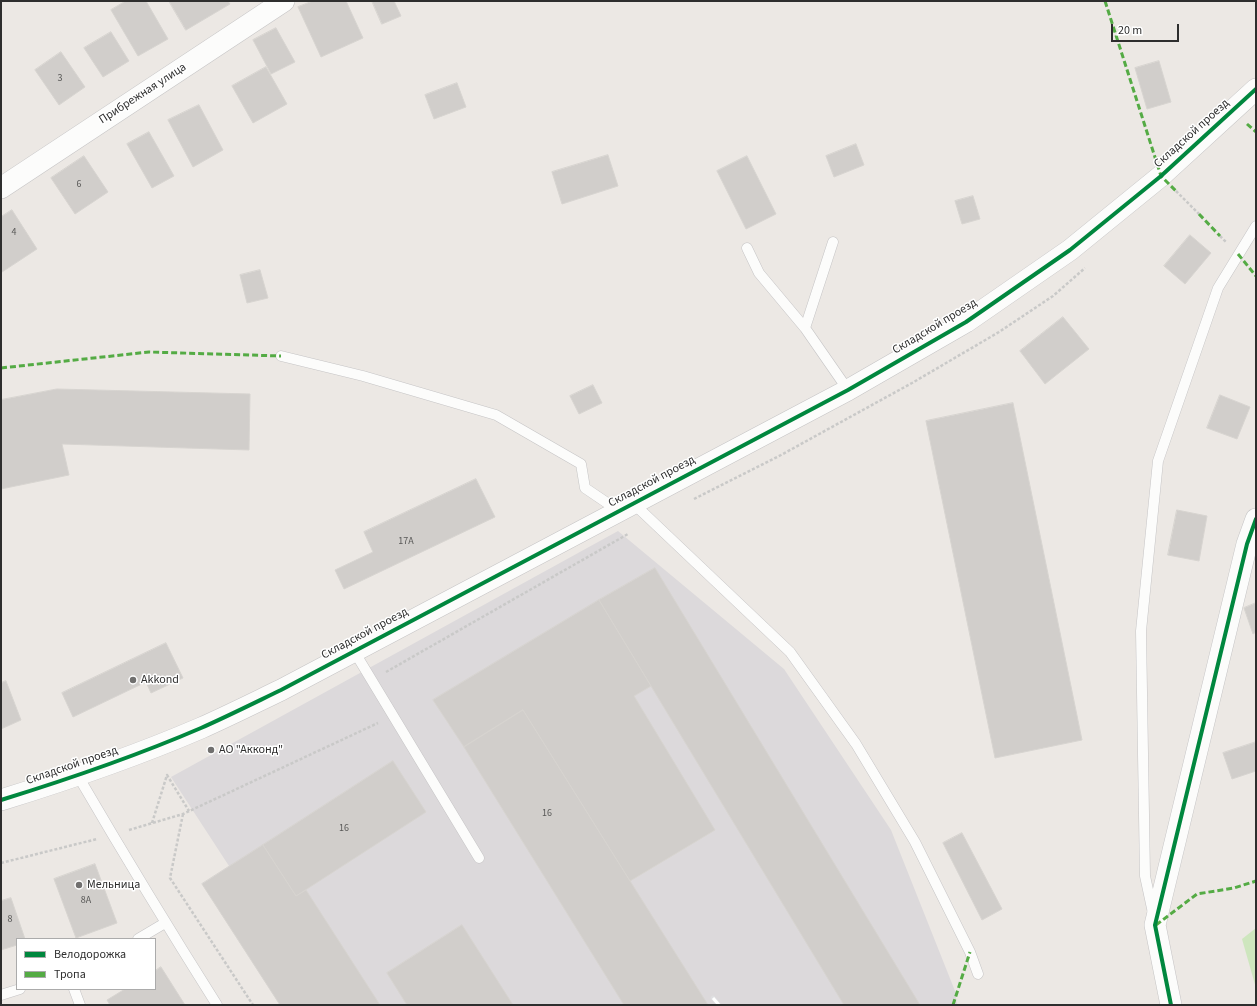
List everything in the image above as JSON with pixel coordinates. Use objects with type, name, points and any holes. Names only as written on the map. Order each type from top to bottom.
[{"type":"street","name":"Прибрежная улица","points":[[1,188],[284,1]]},
{"type":"street","name":"Складской проезд","points":[[1,800],[78,776],[125,759],[201,728],[280,690],[848,390],[966,322],[1070,250],[1161,176],[1256,89]]},
{"type":"street","points":[[1171,1005],[1155,925],[1247,544],[1256,519]]},
{"type":"lane","points":[[1155,925],[1146,876],[1141,631],[1158,461],[1218,288],[1256,226]]},
{"type":"lane","points":[[805,328],[833,242]]},
{"type":"lane","points":[[747,248],[759,273],[805,328],[848,390]]},
{"type":"lane","points":[[281,356],[363,376],[496,415],[581,464],[585,488],[626,507],[790,652],[856,744],[915,842],[970,952],[978,974]]},
{"type":"lane","points":[[354,651],[479,858]]},
{"type":"lane","points":[[78,776],[112,836],[217,1005]]},
{"type":"lane","points":[[140,938],[165,923]]},
{"type":"lane","points":[[1,995],[17,990]]},
{"type":"lane","points":[[74,990],[80,1005]]},
{"type":"path","points":[[1176,191],[1199,214]]},
{"type":"path","points":[[1,864],[112,836],[183,814],[393,716]]},
{"type":"path","points":[[152,823],[166,775],[189,811]]},
{"type":"path","points":[[183,814],[170,878],[253,1005]]},
{"type":"shaded area","points":[[618,531],[784,669],[891,830],[955,991],[957,1005],[280,1005],[202,884],[229,866],[171,777]]},
{"type":"green space","points":[[1256,928],[1256,988],[1242,939]]},
{"type":"building","points":[[126,1],[146,1],[168,39],[138,56],[111,10]]},
{"type":"building","points":[[169,1],[228,1],[230,4],[186,30]]},
{"type":"building","points":[[313,1],[346,1],[363,38],[321,57],[298,7]]},
{"type":"building","points":[[372,1],[394,1],[401,16],[382,24]]},
{"type":"building","points":[[276,28],[295,62],[271,74],[253,40]]},
{"type":"building","points":[[111,32],[129,61],[103,77],[84,48]]},
{"type":"building","points":[[61,52],[85,87],[59,105],[35,70]]},
{"type":"building","points":[[1159,61],[1171,102],[1147,109],[1135,68]]},
{"type":"building","points":[[266,67],[287,104],[253,123],[232,86]]},
{"type":"building","points":[[457,83],[466,107],[434,119],[425,95]]},
{"type":"building","points":[[199,105],[223,150],[193,167],[168,120]]},
{"type":"building","points":[[149,132],[174,176],[152,188],[127,144]]},
{"type":"building","points":[[856,144],[864,165],[834,177],[826,156]]},
{"type":"building","points":[[608,155],[618,186],[562,204],[552,172]]},
{"type":"building","points":[[84,156],[108,192],[75,214],[51,178]]},
{"type":"building","points":[[747,156],[776,214],[746,229],[717,171]]},
{"type":"building","points":[[973,196],[980,219],[962,224],[955,201]]},
{"type":"building","points":[[12,210],[37,249],[2,272],[1,217]]},
{"type":"building","points":[[1190,235],[1211,253],[1185,284],[1164,266]]},
{"type":"building","points":[[260,270],[268,298],[247,303],[240,275]]},
{"type":"building","points":[[1063,317],[1089,349],[1045,384],[1020,351]]},
{"type":"building","points":[[593,385],[602,403],[579,414],[570,396]]},
{"type":"building","points":[[57,389],[250,394],[249,450],[62,444],[69,475],[1,489],[1,400]]},
{"type":"building","points":[[1220,395],[1250,407],[1237,439],[1207,428]]},
{"type":"building","points":[[1013,403],[1082,740],[995,758],[926,421]]},
{"type":"building","points":[[476,479],[495,517],[344,589],[335,570],[373,552],[364,532]]},
{"type":"building","points":[[1177,510],[1207,516],[1199,561],[1168,555]]},
{"type":"building","points":[[655,568],[920,1005],[844,1005],[599,600]]},
{"type":"building","points":[[599,600],[651,686],[634,696],[715,830],[630,881],[523,710],[464,747],[433,700]]},
{"type":"building","points":[[1256,603],[1256,632],[1253,634],[1244,608]]},
{"type":"building","name":"Akkond","points":[[166,643],[183,678],[151,693],[146,682],[73,717],[62,693]]},
{"type":"building","points":[[6,681],[21,720],[1,729],[1,683]]},
{"type":"building","points":[[523,710],[708,1005],[624,1005],[464,747]]},
{"type":"building","points":[[1256,742],[1256,771],[1232,779],[1223,753]]},
{"type":"building","points":[[393,761],[426,812],[296,896],[263,845]]},
{"type":"building","points":[[962,833],[1002,909],[982,920],[943,843]]},
{"type":"building","points":[[263,845],[296,896],[306,890],[380,1005],[280,1005],[202,884]]},
{"type":"building","points":[[95,864],[117,923],[76,938],[54,879]]},
{"type":"building","points":[[11,898],[25,938],[16,938],[16,945],[1,950],[1,901]]},
{"type":"building","points":[[462,925],[513,1005],[407,1005],[387,973]]},
{"type":"building","points":[[161,967],[185,1005],[110,1005],[107,1000],[123,990],[156,990],[156,970]]},
{"type":"railway","points":[[713,998],[719,1005]]},
{"type":"marked path","points":[[1105,1],[1161,176],[1176,191]]},
{"type":"marked path","points":[[1247,124],[1256,132]]},
{"type":"marked path","points":[[1199,214],[1220,236]]},
{"type":"marked path","points":[[1238,254],[1256,276]]},
{"type":"marked path","points":[[1,368],[149,352],[281,356]]},
{"type":"marked path","points":[[1156,925],[1197,894],[1234,888],[1256,881]]},
{"type":"marked path","points":[[953,1005],[970,952]]},
{"type":"cycle path","points":[[1,800],[127,758],[201,728],[251,705],[848,390],[966,322],[1070,250],[1161,176],[1256,89]]},
{"type":"cycle path","points":[[1171,1005],[1155,925],[1247,544],[1256,519]]},
{"type":"place","name":"Akkond","points":[[133,680]]},
{"type":"place","name":"АО \"Акконд\"","points":[[211,750]]},
{"type":"place","name":"Мельница","points":[[79,885]]}]
